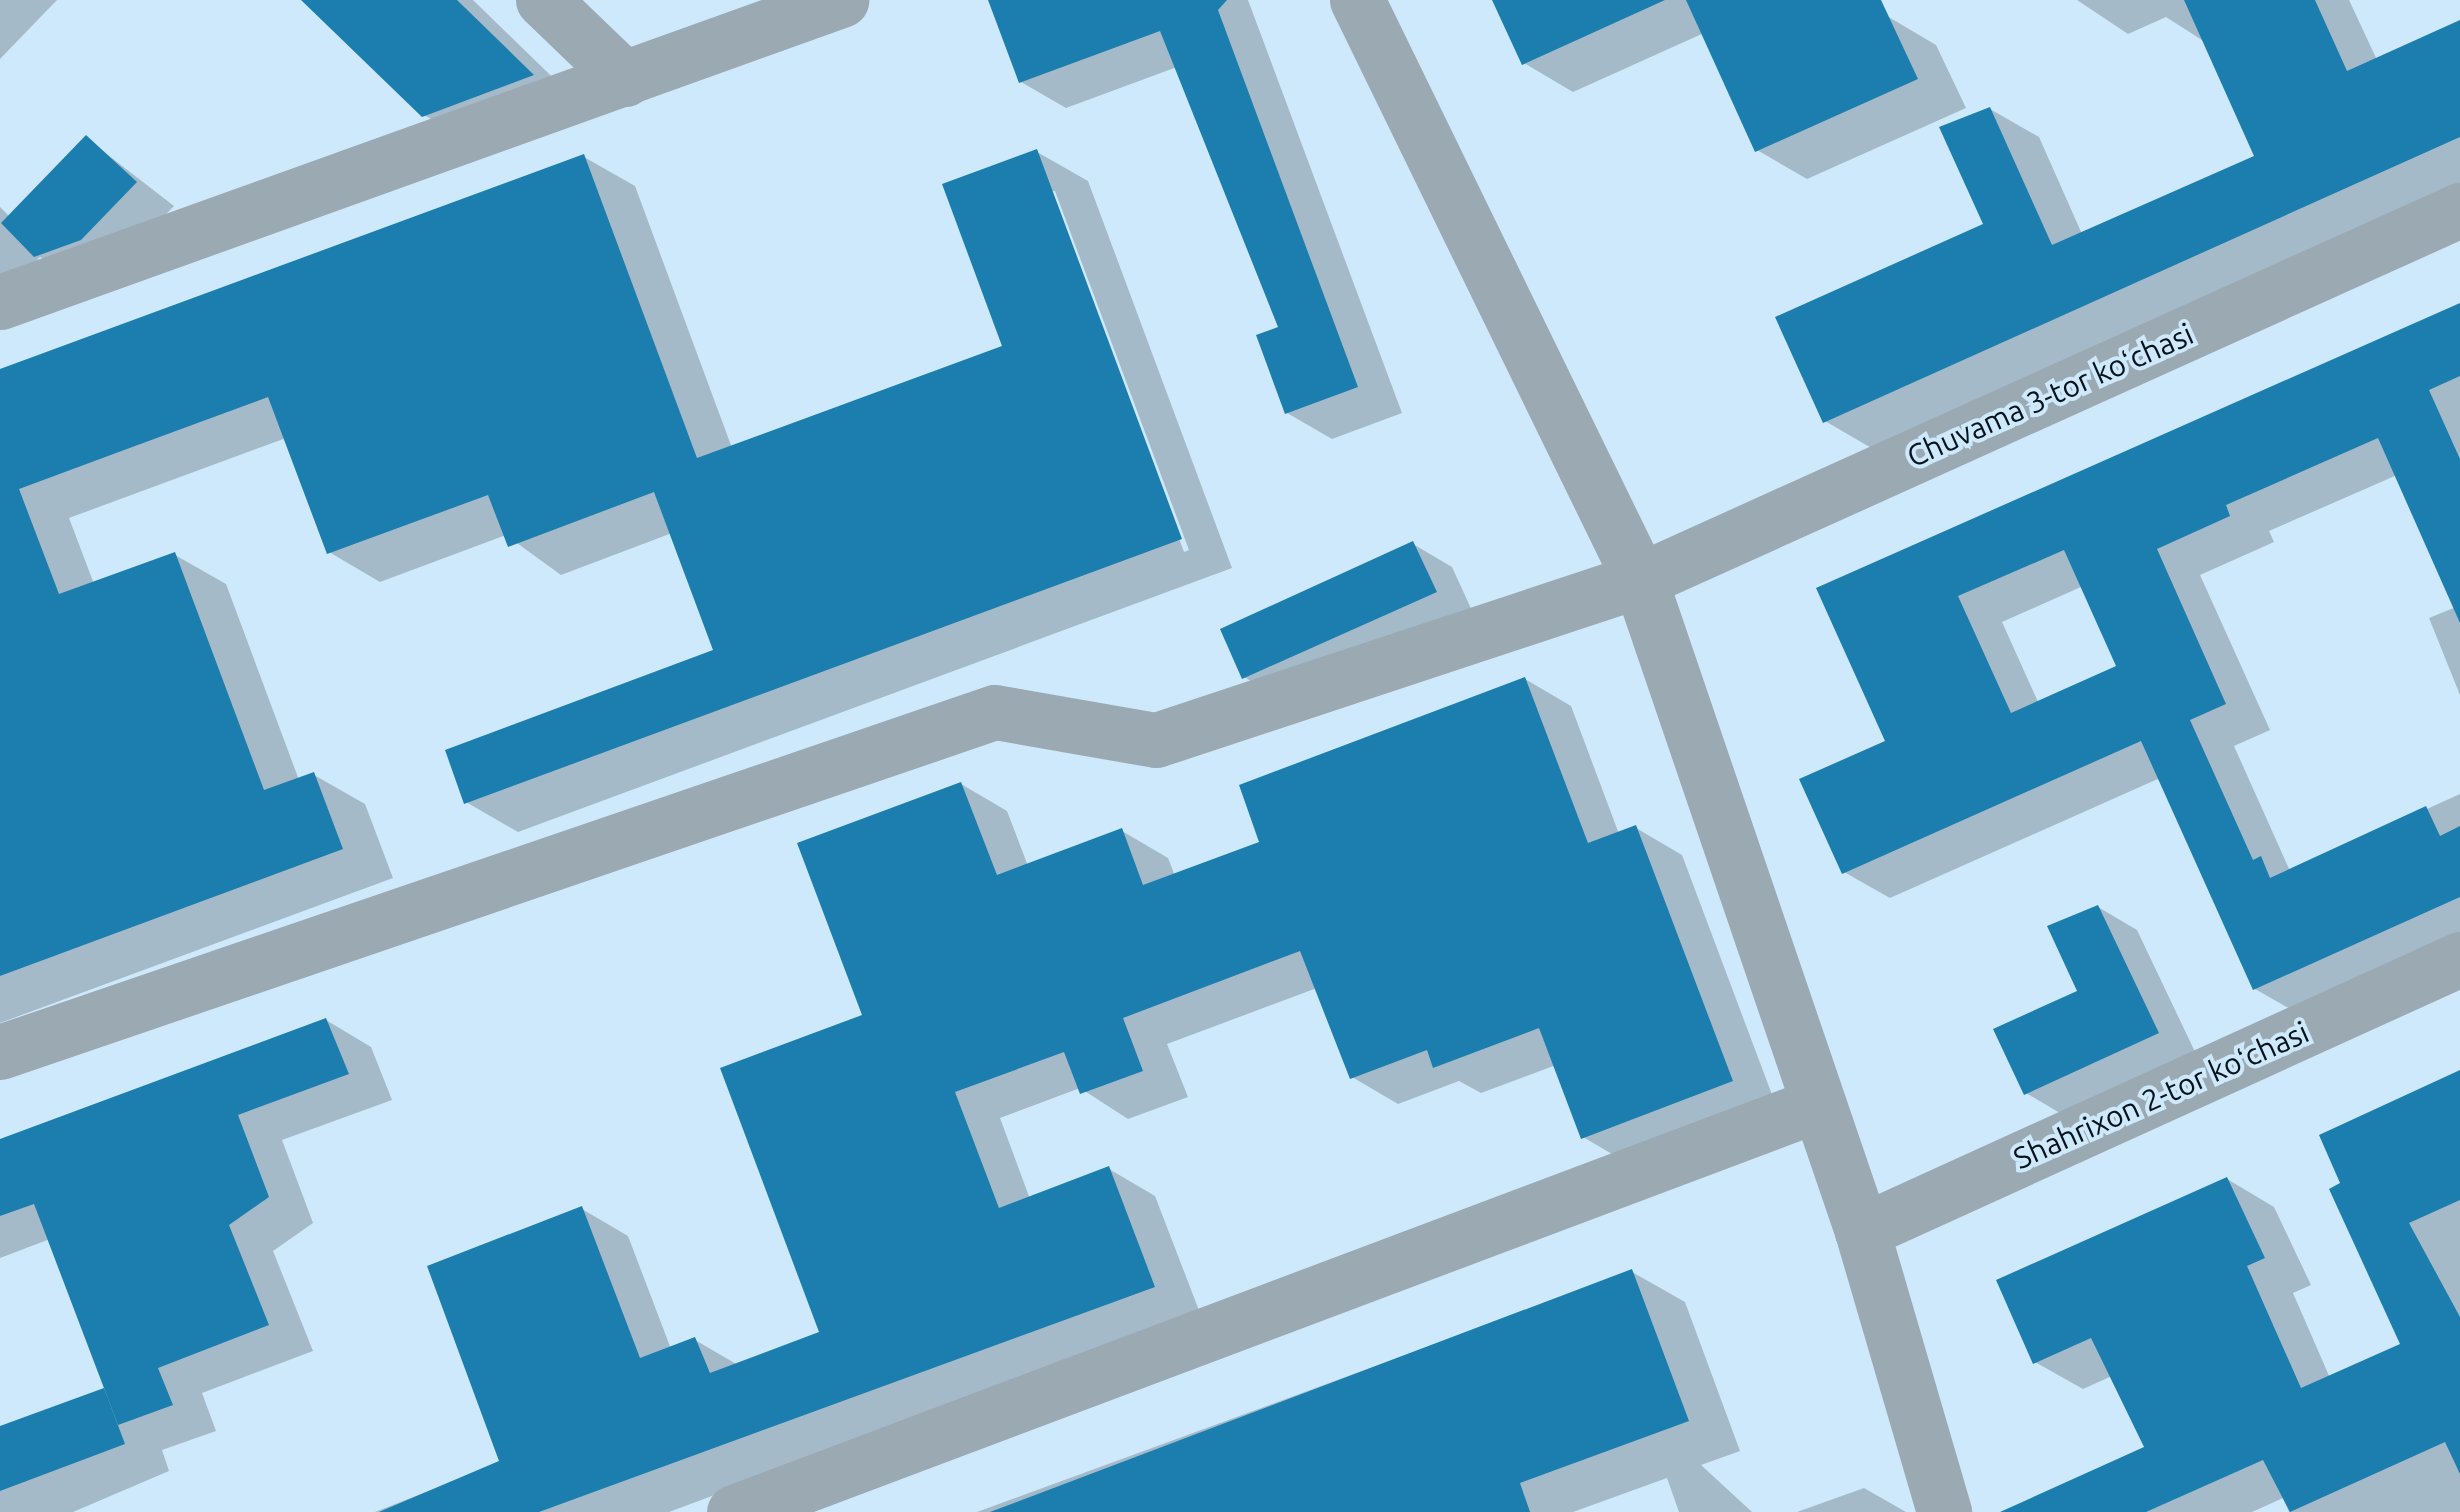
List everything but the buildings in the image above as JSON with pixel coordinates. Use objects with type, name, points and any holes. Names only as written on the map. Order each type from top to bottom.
[{"type":"street","points":[[543,0],[624,79]]},
{"type":"street","points":[[0,302],[842,0]]},
{"type":"street","points":[[1357,0],[1640,580],[1862,1231],[1944,1512]]},
{"type":"street","name":"Chuvama 3-tor koʻchasi","points":[[0,1052],[996,712],[1156,740],[1640,580],[2460,210]]},
{"type":"street","name":"Shahrixon 2-tor koʻchasi","points":[[1862,1231],[2460,959]]},
{"type":"street","points":[[734,1512],[1816,1104]]}]
